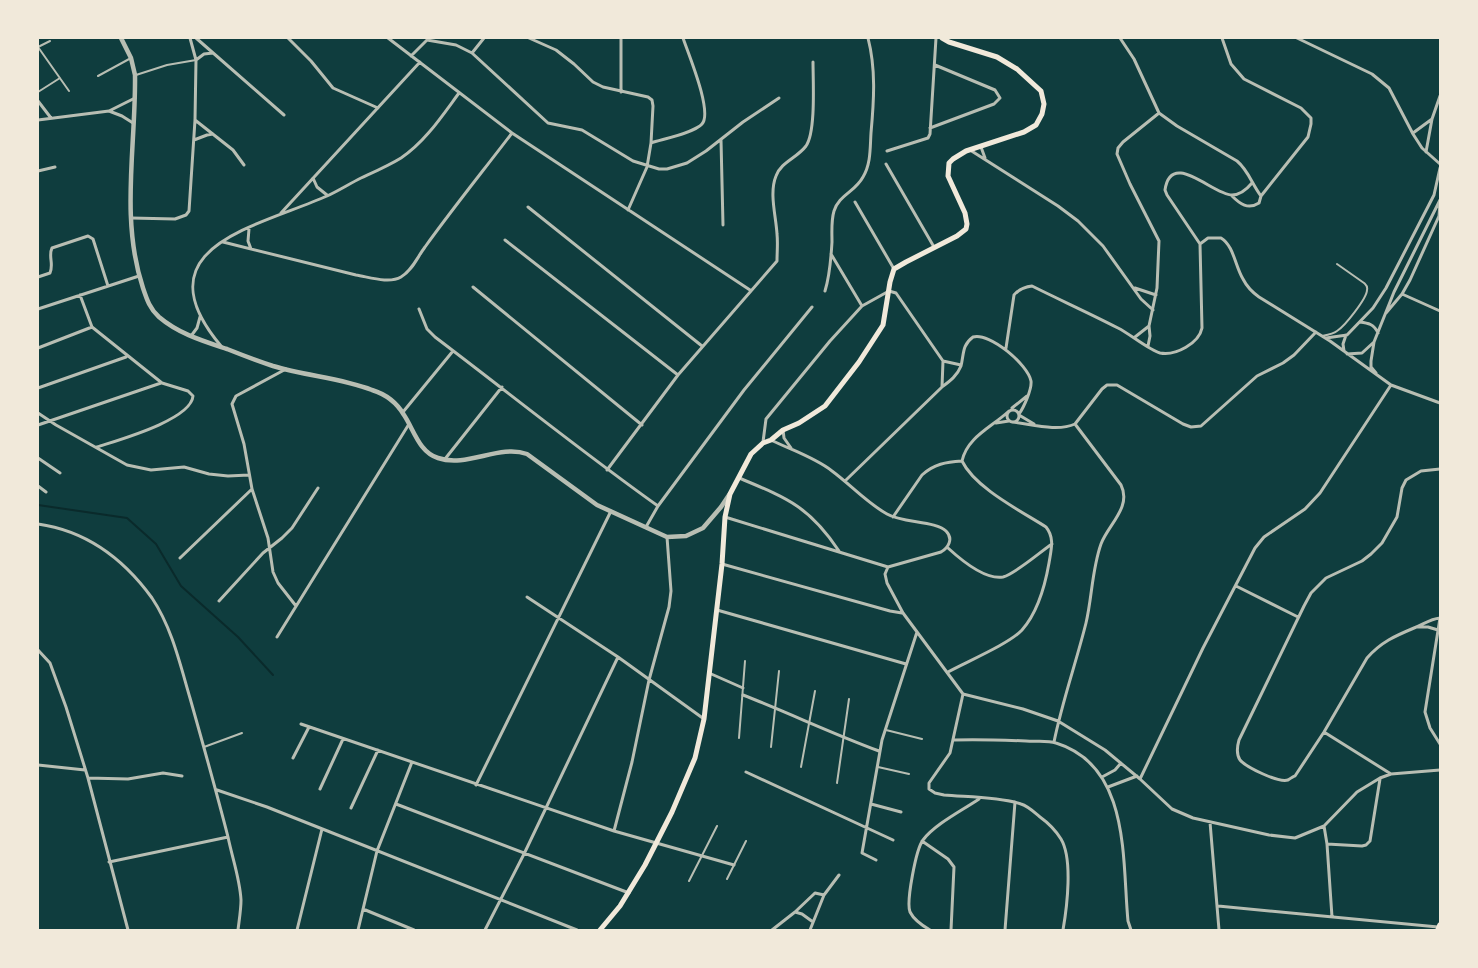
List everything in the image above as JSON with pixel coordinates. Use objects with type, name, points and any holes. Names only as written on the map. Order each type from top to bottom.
[{"type":"main road","points":[[600,930],[629,893],[656,844],[695,758],[704,719],[722,564],[725,517],[730,494],[751,454],[763,443],[771,440],[783,430],[799,423],[825,406],[859,362],[883,325],[894,269],[962,233],[967,224],[965,213],[950,181],[948,171],[949,163],[953,158],[970,150],[1024,132],[1036,124],[1044,109],[1041,91],[1031,80],[1006,62],[997,57],[942,38]]},
{"type":"street","points":[[121,38],[131,58],[136,75],[130,179],[131,218],[139,276],[149,306],[160,318],[182,333],[222,348],[286,369],[374,390],[390,398],[403,412],[426,452],[436,458],[457,460],[509,452],[522,452],[533,457],[597,505],[667,537],[686,536],[703,528],[730,494]]},
{"type":"street","points":[[131,218],[175,219],[186,215],[189,210],[195,120],[196,60],[190,38]]},
{"type":"street","points":[[196,38],[284,115]]},
{"type":"street","points":[[288,38],[311,61],[333,88],[378,108]]},
{"type":"street","points":[[388,38],[512,133],[750,290]]},
{"type":"street","points":[[472,53],[484,38]]},
{"type":"street","points":[[529,38],[556,50],[598,84],[621,92],[648,97],[652,100],[651,143],[647,166],[628,210]]},
{"type":"street","points":[[621,38],[621,92]]},
{"type":"street","points":[[651,143],[694,129],[703,123],[705,118],[705,105],[683,38]]},
{"type":"street","points":[[825,291],[830,272],[833,216],[838,203],[858,184],[867,170],[869,160],[874,93],[873,60],[868,38]]},
{"type":"street","points":[[887,150],[928,138],[936,38]]},
{"type":"street","points":[[1120,38],[1134,58],[1159,113],[1177,126],[1237,161],[1244,168],[1261,196]]},
{"type":"street","points":[[1006,348],[1014,295],[1024,287],[1032,286],[1135,338],[1157,352],[1169,353],[1187,346],[1199,337],[1203,320],[1200,244],[1168,195],[1166,190],[1170,177],[1174,174],[1185,173],[1232,195],[1238,202],[1250,206],[1259,203],[1261,196],[1308,137],[1311,124],[1311,118],[1301,108],[1244,79],[1231,64],[1222,38]]},
{"type":"street","points":[[1297,38],[1372,74],[1382,81],[1389,88],[1412,134],[1426,152],[1440,164]]},
{"type":"street","points":[[411,56],[425,39],[456,45],[472,53],[548,122],[582,130],[628,158],[647,166],[668,169],[687,163],[706,151],[743,122],[779,98]]},
{"type":"street","points":[[196,60],[207,53],[215,54]]},
{"type":"street","points":[[280,213],[420,62]]},
{"type":"street","points":[[608,470],[678,375],[777,261],[778,242],[773,196],[774,182],[780,168],[803,149],[808,141],[811,124],[813,62]]},
{"type":"street","points":[[930,128],[994,104],[1000,98],[994,90],[934,65]]},
{"type":"street","points":[[222,348],[200,317],[193,295],[195,272],[206,254],[222,241],[280,213],[327,196],[409,153],[418,145],[459,93]]},
{"type":"street","points":[[1426,152],[1432,119],[1440,96]]},
{"type":"street","points":[[38,120],[109,111],[135,97]]},
{"type":"street","points":[[38,101],[51,118]]},
{"type":"street","points":[[109,111],[122,116],[134,124]]},
{"type":"street","points":[[1148,346],[1149,326],[1156,295],[1159,241],[1117,154],[1118,148],[1123,142],[1159,113]]},
{"type":"street","points":[[1412,134],[1432,119]]},
{"type":"street","points":[[195,120],[233,150],[244,165]]},
{"type":"street","points":[[222,241],[356,275],[387,280],[402,276],[409,270],[512,133]]},
{"type":"street","points":[[194,140],[214,134]]},
{"type":"street","points":[[721,140],[723,225]]},
{"type":"street","points":[[981,147],[985,158]]},
{"type":"street","points":[[970,150],[985,158],[1078,221],[1102,246],[1141,299],[1153,310]]},
{"type":"street","points":[[886,164],[934,247]]},
{"type":"street","points":[[38,171],[55,167]]},
{"type":"street","points":[[1345,353],[1343,344],[1346,335],[1373,308],[1386,288],[1434,195],[1440,168]]},
{"type":"street","points":[[313,178],[317,187],[327,196]]},
{"type":"street","points":[[1232,195],[1245,191],[1252,184]]},
{"type":"street","points":[[1384,315],[1402,294],[1439,216],[1440,201]]},
{"type":"street","points":[[1381,379],[1370,361],[1374,342],[1394,292],[1440,201]]},
{"type":"street","points":[[855,202],[894,269]]},
{"type":"street","points":[[528,207],[702,346]]},
{"type":"street","points":[[249,228],[248,241],[251,249]]},
{"type":"street","points":[[38,277],[50,273],[52,270],[50,254],[52,248],[90,236],[93,239],[108,286]]},
{"type":"street","points":[[1200,244],[1208,238],[1221,238],[1225,241],[1249,289],[1259,297],[1324,337],[1391,385],[1440,402]]},
{"type":"street","points":[[505,240],[678,375]]},
{"type":"street","points":[[831,253],[861,304]]},
{"type":"street","points":[[38,309],[139,276]]},
{"type":"street","points":[[473,287],[642,425]]},
{"type":"street","points":[[1134,288],[1156,295]]},
{"type":"street","points":[[763,443],[766,419],[830,341],[861,304],[889,291],[896,293],[943,361],[942,387]]},
{"type":"street","points":[[1402,294],[1440,311]]},
{"type":"street","points":[[80,295],[92,326],[162,383],[191,393],[193,396],[188,407],[160,424],[97,447]]},
{"type":"street","points":[[646,527],[658,506],[744,390],[812,307]]},
{"type":"street","points":[[419,309],[427,330],[608,470],[658,506]]},
{"type":"street","points":[[191,337],[197,328],[200,317]]},
{"type":"street","points":[[1360,322],[1371,324],[1378,333]]},
{"type":"street","points":[[38,348],[92,326]]},
{"type":"street","points":[[1135,338],[1149,326]]},
{"type":"street","points":[[1009,410],[1007,417],[1011,422],[1066,426],[1075,424],[1102,389],[1112,384],[1117,385],[1191,428],[1198,427],[1205,423],[1261,373],[1289,359],[1316,332]]},
{"type":"street","points":[[1324,337],[1346,335]]},
{"type":"street","points":[[845,481],[942,387],[952,380],[961,366],[966,343],[973,337],[984,337],[1006,348],[1029,377],[1031,387],[1025,406],[1019,414],[1017,421],[995,423]]},
{"type":"street","points":[[1345,353],[1362,353],[1374,342]]},
{"type":"street","points":[[403,412],[453,351]]},
{"type":"street","points":[[38,388],[127,356]]},
{"type":"street","points":[[943,361],[961,366]]},
{"type":"street","points":[[286,369],[236,396],[232,402],[246,448],[252,489],[270,548],[275,578],[296,606]]},
{"type":"street","points":[[38,425],[162,383]]},
{"type":"street","points":[[1108,787],[1139,778],[1255,548],[1264,537],[1305,509],[1320,493],[1391,385]]},
{"type":"street","points":[[444,460],[502,387]]},
{"type":"street","points":[[948,672],[1008,640],[1022,630],[1032,616],[1047,572],[1052,543],[1051,533],[1046,527],[980,484],[966,470],[962,462],[965,452],[972,441],[1027,396]]},
{"type":"street","points":[[1009,410],[1015,409],[1034,425]]},
{"type":"street","points":[[38,413],[48,421],[127,465],[151,470],[184,467],[209,474],[228,476],[249,474]]},
{"type":"street","points":[[277,637],[409,424]]},
{"type":"street","points":[[1054,742],[1058,721],[1086,623],[1101,546],[1119,513],[1124,497],[1121,485],[1075,424]]},
{"type":"street","points":[[783,430],[784,438],[791,449]]},
{"type":"street","points":[[725,517],[888,567],[934,555],[948,548],[950,542],[945,530],[893,517],[870,502],[823,465],[771,440]]},
{"type":"street","points":[[38,458],[60,473]]},
{"type":"street","points":[[893,517],[928,469],[941,464],[962,462]]},
{"type":"street","points":[[1440,468],[1421,471],[1406,480],[1402,488],[1397,517],[1382,543],[1362,561],[1326,578],[1311,593],[1239,740],[1237,753],[1247,766],[1276,779],[1288,780],[1295,776],[1374,649],[1387,640],[1425,622],[1440,618],[1426,712],[1430,728],[1440,744]]},
{"type":"street","points":[[739,478],[781,496],[800,507],[819,524],[840,552]]},
{"type":"street","points":[[38,486],[46,492]]},
{"type":"street","points":[[219,601],[259,556],[292,528],[318,488]]},
{"type":"street","points":[[180,558],[252,489]]},
{"type":"street","points":[[476,785],[611,511]]},
{"type":"street","points":[[38,524],[64,530],[88,539],[111,554],[136,578],[150,596],[170,634],[217,790],[228,837],[241,899],[238,930]]},
{"type":"street","points":[[614,830],[670,599],[667,537]]},
{"type":"street","points":[[948,548],[975,569],[988,575],[1002,577],[1012,573],[1052,543]]},
{"type":"street","points":[[722,564],[903,613]]},
{"type":"street","points":[[888,567],[886,574],[887,583],[903,613],[963,694],[1023,708],[1058,721],[1106,750],[1172,809],[1193,818],[1287,838],[1303,835],[1324,826],[1357,792],[1380,778],[1392,774],[1440,769]]},
{"type":"street","points":[[1236,586],[1298,618]]},
{"type":"street","points":[[527,598],[618,657],[704,719]]},
{"type":"street","points":[[716,610],[906,664]]},
{"type":"street","points":[[1417,627],[1428,627],[1438,630]]},
{"type":"street","points":[[876,860],[862,853],[876,766],[885,730],[917,632]]},
{"type":"street","points":[[38,650],[50,663],[88,778],[128,930]]},
{"type":"street","points":[[485,930],[524,854],[618,657]]},
{"type":"street","points":[[708,673],[743,688]]},
{"type":"street","points":[[963,694],[950,753],[929,783],[929,789],[944,795],[1015,802],[1027,807],[1043,819],[1061,840],[1066,851],[1067,877],[1064,930]]},
{"type":"street","points":[[743,695],[843,738],[879,750]]},
{"type":"street","points":[[301,724],[476,785],[546,806],[656,844],[734,865]]},
{"type":"street","points":[[293,758],[309,727]]},
{"type":"street","points":[[1324,732],[1392,774]]},
{"type":"street","points":[[320,789],[343,738]]},
{"type":"street","points":[[954,740],[1054,742],[1086,759],[1108,787],[1119,821],[1125,862],[1128,921],[1131,930]]},
{"type":"street","points":[[351,808],[378,750]]},
{"type":"street","points":[[358,930],[377,851],[412,762]]},
{"type":"street","points":[[1102,777],[1115,770],[1121,763]]},
{"type":"street","points":[[38,765],[85,770]]},
{"type":"street","points":[[746,772],[893,840]]},
{"type":"street","points":[[88,778],[128,780],[163,773],[182,776]]},
{"type":"street","points":[[1326,844],[1362,846],[1370,841],[1380,778]]},
{"type":"street","points":[[217,790],[266,806],[577,930]]},
{"type":"street","points":[[930,930],[913,916],[908,903],[922,841],[941,824],[980,798]]},
{"type":"street","points":[[1004,930],[1015,802]]},
{"type":"street","points":[[396,804],[629,893]]},
{"type":"street","points":[[871,804],[902,812]]},
{"type":"street","points":[[1210,822],[1219,930]]},
{"type":"street","points":[[1324,826],[1332,917]]},
{"type":"street","points":[[297,930],[322,829]]},
{"type":"street","points":[[109,862],[228,837]]},
{"type":"street","points":[[922,841],[948,859],[954,867],[952,930]]},
{"type":"street","points":[[810,930],[824,894],[839,875]]},
{"type":"street","points":[[772,930],[815,893],[824,894]]},
{"type":"street","points":[[1218,906],[1439,928]]},
{"type":"street","points":[[363,909],[414,930]]},
{"type":"street","points":[[795,912],[802,914],[813,922]]},
{"type":"lane","points":[[50,41],[38,47],[69,91]]},
{"type":"lane","points":[[98,76],[131,58]]},
{"type":"lane","points":[[136,75],[196,60]]},
{"type":"lane","points":[[38,92],[60,78]]},
{"type":"lane","points":[[1324,337],[1334,333],[1344,325],[1367,291],[1364,283],[1337,264]]},
{"type":"lane","points":[[739,738],[745,661]]},
{"type":"lane","points":[[772,747],[779,671]]},
{"type":"lane","points":[[801,767],[815,691]]},
{"type":"lane","points":[[837,782],[849,699]]},
{"type":"lane","points":[[885,730],[922,739]]},
{"type":"lane","points":[[204,747],[242,733]]},
{"type":"lane","points":[[876,766],[908,774]]},
{"type":"lane","points":[[689,881],[717,826]]},
{"type":"lane","points":[[727,879],[746,841]]},
{"type":"waterway","points":[[38,505],[127,518],[156,544],[181,586],[238,637],[273,675]]}]
